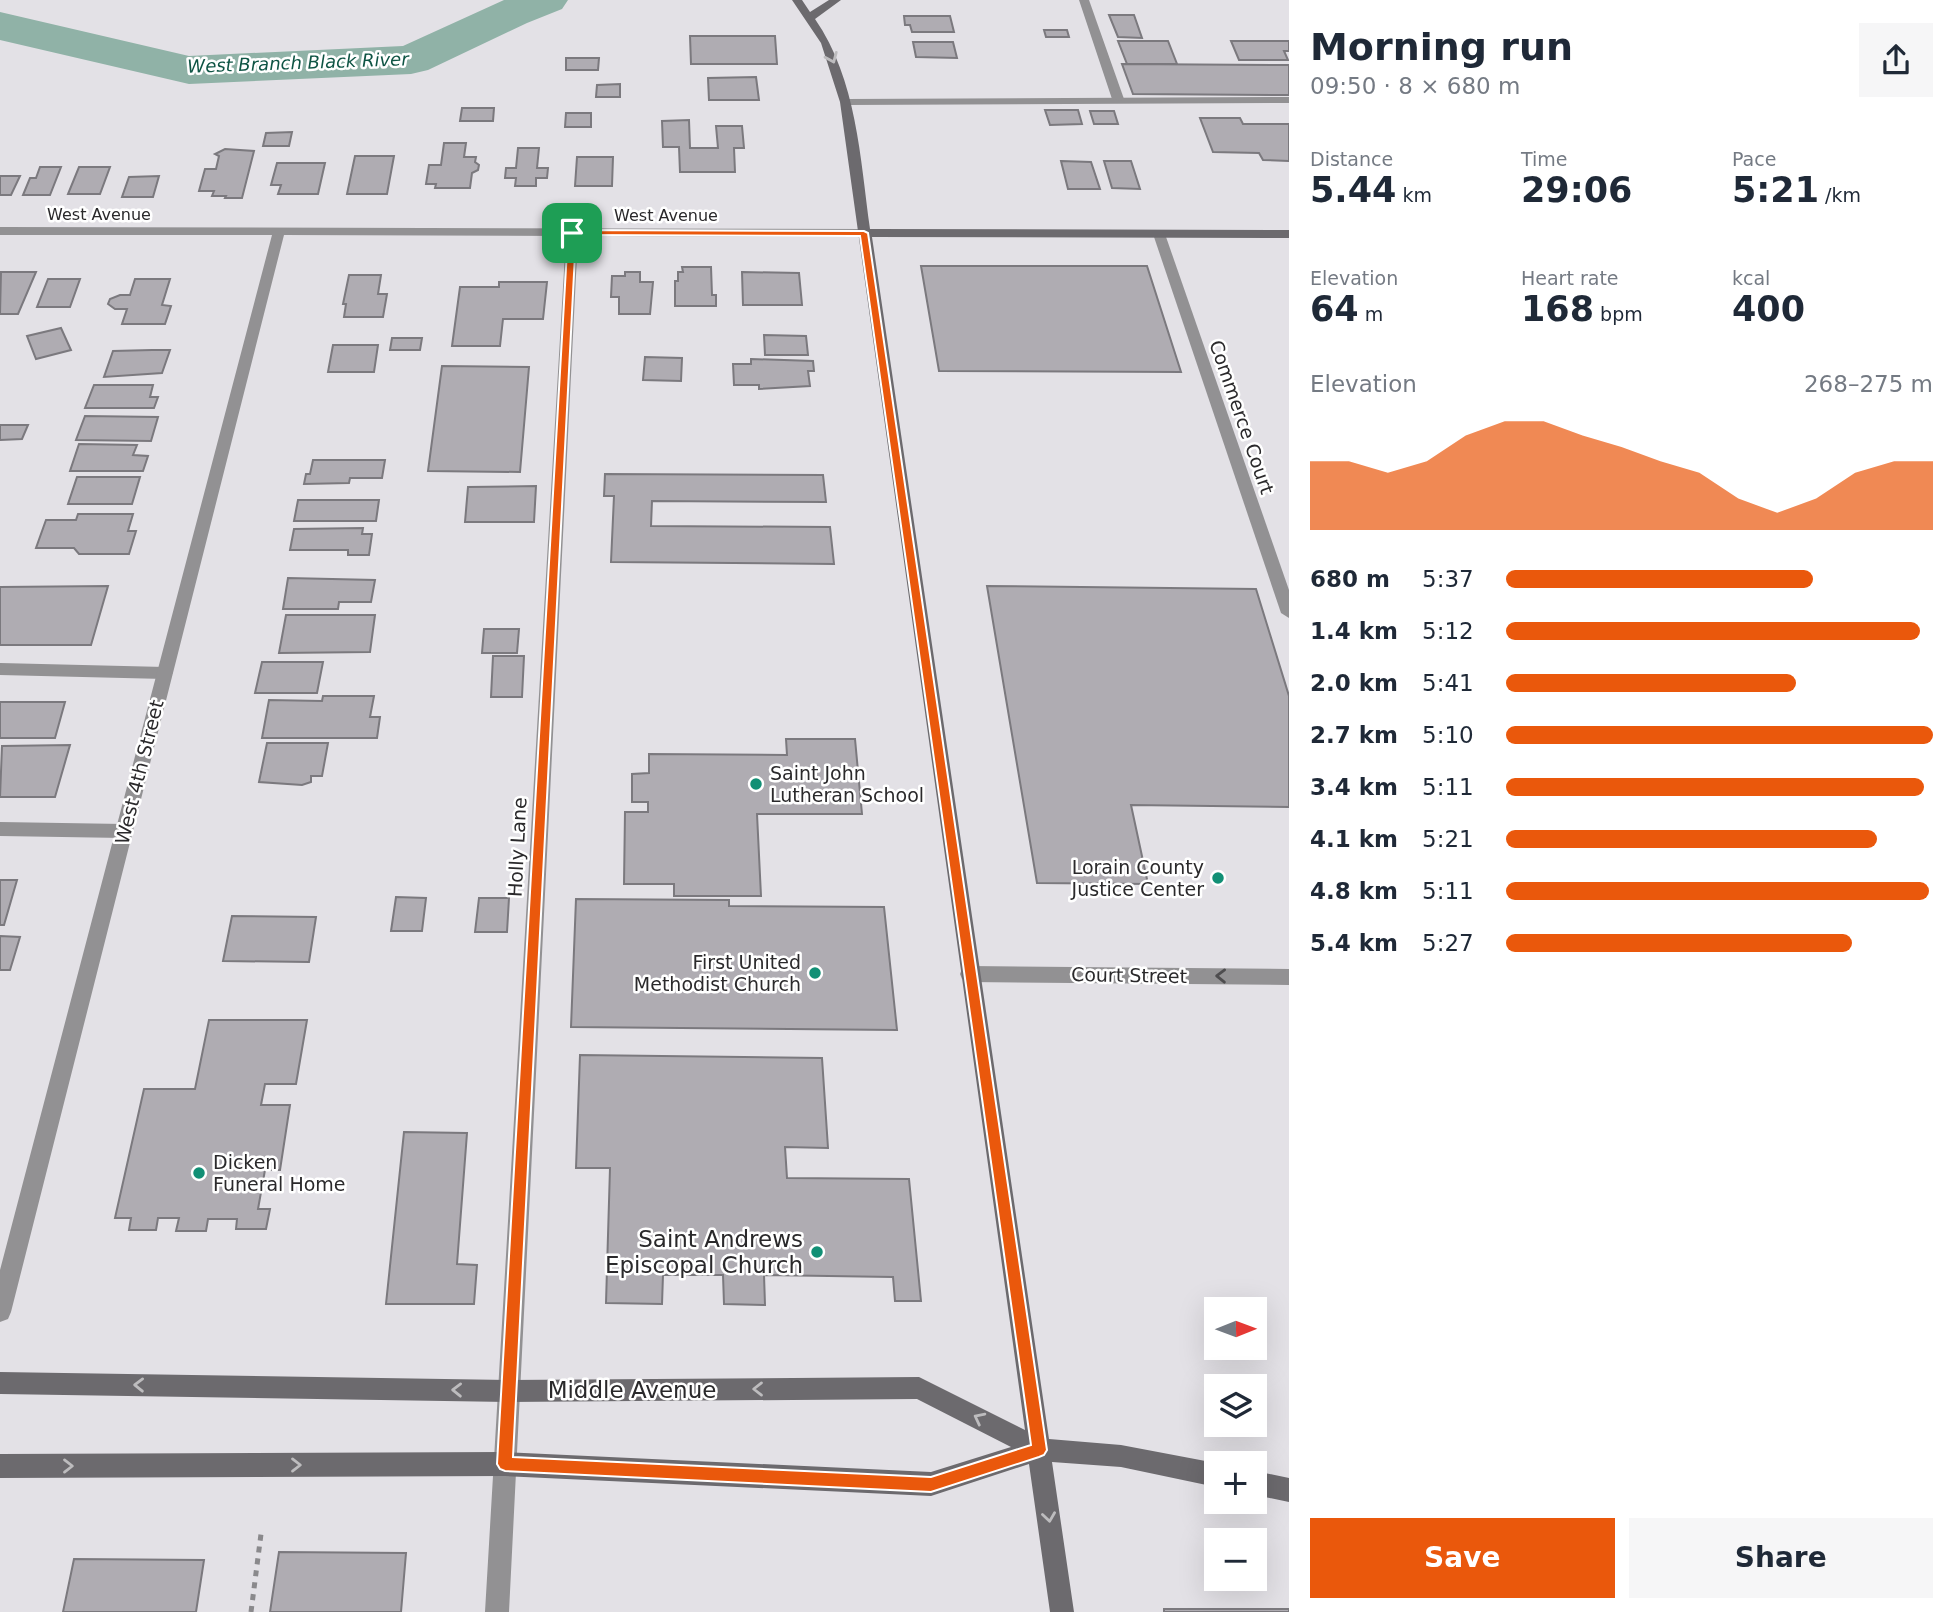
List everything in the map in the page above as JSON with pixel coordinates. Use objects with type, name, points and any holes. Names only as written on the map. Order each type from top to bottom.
[{"type":"main road","points":[[797,0],[810,17],[836,65],[846,102],[1062,1612]]},
{"type":"main road","points":[[810,17],[836,0]]},
{"type":"main road","name":"West Avenue","points":[[864,233],[1289,234]]},
{"type":"main road","name":"Middle Avenue","points":[[0,1382],[508,1391],[919,1388],[1039,1450]]},
{"type":"main road","name":"Middle Avenue","points":[[0,1466],[505,1464],[931,1484],[1039,1450],[1121,1456],[1204,1473]]},
{"type":"main road","points":[[1267,1485],[1289,1490]]},
{"type":"street","points":[[1084,0],[1118,99]]},
{"type":"street","points":[[846,102],[1289,100]]},
{"type":"street","name":"West Avenue","points":[[0,231],[864,233]]},
{"type":"street","name":"West 4th Street","points":[[0,1312],[278,232]]},
{"type":"street","name":"Holly Lane","points":[[497,1612],[572,233]]},
{"type":"street","name":"Commerce Court","points":[[1159,234],[1289,613]]},
{"type":"street","points":[[0,669],[165,673]]},
{"type":"street","points":[[0,829],[124,831]]},
{"type":"street","name":"Court Street","points":[[969,974],[1289,977]]},
{"type":"path","points":[[251,1612],[261,1534]]},
{"type":"building","points":[[1109,15],[1134,15],[1142,38],[1118,37]]},
{"type":"building","points":[[904,16],[950,16],[954,32],[912,32],[910,25],[905,25]]},
{"type":"building","points":[[1044,30],[1067,30],[1069,37],[1046,37]]},
{"type":"building","points":[[690,36],[775,36],[777,64],[691,64]]},
{"type":"building","points":[[1118,41],[1168,41],[1177,64],[1127,64]]},
{"type":"building","points":[[1231,41],[1289,41],[1289,51],[1284,51],[1288,60],[1239,60]]},
{"type":"building","points":[[913,42],[953,42],[957,58],[916,57]]},
{"type":"building","points":[[566,58],[599,58],[598,70],[566,70]]},
{"type":"building","points":[[1122,64],[1289,65],[1289,95],[1133,94]]},
{"type":"building","points":[[756,77],[759,100],[709,100],[708,78]]},
{"type":"building","points":[[620,84],[620,97],[596,97],[597,85]]},
{"type":"building","points":[[462,108],[494,108],[493,121],[460,121]]},
{"type":"building","points":[[1045,110],[1078,110],[1082,124],[1050,125]]},
{"type":"building","points":[[1090,111],[1114,111],[1118,124],[1094,124]]},
{"type":"building","points":[[566,113],[591,113],[591,127],[565,127]]},
{"type":"building","points":[[1200,118],[1240,118],[1243,124],[1289,124],[1289,161],[1263,160],[1259,153],[1213,152]]},
{"type":"building","points":[[689,120],[690,148],[718,148],[716,126],[742,126],[744,148],[734,148],[735,172],[680,172],[679,147],[663,147],[662,121]]},
{"type":"building","points":[[292,132],[289,146],[263,146],[266,133]]},
{"type":"building","points":[[444,143],[466,143],[464,157],[476,157],[475,162],[479,165],[478,170],[472,173],[470,188],[435,188],[436,184],[426,184],[429,165],[441,165]]},
{"type":"building","points":[[518,148],[539,148],[537,168],[548,168],[547,178],[536,178],[536,186],[515,186],[516,178],[505,178],[506,168],[516,168]]},
{"type":"building","points":[[225,149],[254,151],[242,198],[212,196],[214,191],[199,191],[205,169],[216,169],[219,156],[215,154]]},
{"type":"building","points":[[355,156],[394,156],[387,194],[347,194]]},
{"type":"building","points":[[577,157],[613,157],[612,186],[575,186]]},
{"type":"building","points":[[1061,161],[1091,162],[1100,189],[1068,189]]},
{"type":"building","points":[[1104,161],[1131,161],[1140,189],[1112,188]]},
{"type":"building","points":[[277,163],[325,163],[318,194],[278,194],[281,185],[271,185]]},
{"type":"building","points":[[40,167],[61,167],[50,195],[23,195],[30,178],[36,178]]},
{"type":"building","points":[[79,167],[110,167],[100,194],[68,194]]},
{"type":"building","points":[[0,176],[20,176],[11,195],[0,195]]},
{"type":"building","points":[[159,176],[153,197],[122,197],[129,177]]},
{"type":"building","points":[[921,266],[1147,266],[1181,372],[939,371]]},
{"type":"building","points":[[682,267],[711,267],[712,295],[716,295],[716,306],[675,306],[675,281],[678,281],[678,272],[683,272]]},
{"type":"building","points":[[1,272],[36,272],[18,314],[0,314]]},
{"type":"building","points":[[625,272],[640,272],[640,282],[653,282],[650,314],[619,314],[619,297],[611,297],[612,276],[625,276]]},
{"type":"building","points":[[742,272],[799,273],[802,305],[743,305]]},
{"type":"building","points":[[349,275],[381,275],[378,294],[387,294],[383,317],[344,317],[346,304],[343,304]]},
{"type":"building","points":[[48,279],[80,279],[70,307],[37,307]]},
{"type":"building","points":[[135,279],[170,279],[162,305],[171,306],[165,324],[122,324],[127,309],[115,309],[108,304],[110,299],[130,295]]},
{"type":"building","points":[[499,282],[547,282],[543,319],[503,319],[500,346],[452,346],[460,287],[499,287]]},
{"type":"building","points":[[61,328],[71,350],[36,359],[27,336]]},
{"type":"building","points":[[764,335],[806,336],[808,355],[765,355]]},
{"type":"building","points":[[392,338],[422,338],[420,350],[390,350]]},
{"type":"building","points":[[333,345],[378,345],[374,372],[328,372]]},
{"type":"building","points":[[170,350],[162,373],[104,377],[113,351]]},
{"type":"building","points":[[645,357],[682,358],[681,381],[643,380]]},
{"type":"building","points":[[751,359],[813,361],[814,371],[808,371],[810,386],[759,389],[759,385],[734,385],[733,364],[751,364]]},
{"type":"building","points":[[442,366],[529,367],[520,472],[428,471]]},
{"type":"building","points":[[94,385],[153,385],[150,397],[158,397],[154,408],[85,408]]},
{"type":"building","points":[[85,416],[158,417],[151,441],[76,440]]},
{"type":"building","points":[[0,425],[28,425],[22,439],[0,440]]},
{"type":"building","points":[[79,444],[137,445],[133,455],[148,456],[143,471],[70,471]]},
{"type":"building","points":[[313,460],[385,460],[382,478],[350,478],[349,483],[304,484],[306,474],[310,474]]},
{"type":"building","points":[[605,474],[823,475],[826,502],[652,501],[651,526],[830,527],[834,564],[611,562],[614,496],[604,496]]},
{"type":"building","points":[[77,477],[140,477],[132,504],[68,504]]},
{"type":"building","points":[[536,486],[534,522],[465,522],[468,487]]},
{"type":"building","points":[[298,500],[379,500],[376,521],[294,521]]},
{"type":"building","points":[[78,514],[133,514],[128,531],[136,531],[129,554],[79,554],[74,548],[36,548],[46,520],[76,520]]},
{"type":"building","points":[[363,528],[362,534],[372,534],[369,555],[348,555],[348,550],[290,550],[294,529]]},
{"type":"building","points":[[288,578],[375,580],[371,602],[339,602],[338,609],[283,609]]},
{"type":"building","points":[[108,586],[91,645],[0,645],[0,587]]},
{"type":"building","points":[[987,586],[1256,589],[1289,696],[1289,807],[1131,805],[1148,884],[1037,883]]},
{"type":"building","points":[[286,615],[375,615],[370,652],[279,653]]},
{"type":"building","points":[[484,629],[519,629],[517,653],[482,653]]},
{"type":"building","points":[[493,656],[524,656],[522,697],[491,697]]},
{"type":"building","points":[[262,662],[323,662],[317,693],[255,693]]},
{"type":"building","points":[[323,696],[374,696],[370,717],[380,717],[377,738],[262,738],[269,700],[322,701]]},
{"type":"building","points":[[0,702],[65,702],[55,738],[0,738]]},
{"type":"building","points":[[786,739],[855,739],[862,814],[757,814],[761,896],[674,896],[674,884],[624,884],[625,812],[648,812],[648,802],[632,802],[632,774],[649,773],[649,754],[787,755]]},
{"type":"building","points":[[267,743],[328,743],[322,776],[311,776],[311,782],[302,785],[259,782]]},
{"type":"building","points":[[70,745],[55,797],[0,797],[2,746]]},
{"type":"building","points":[[0,880],[17,880],[4,925],[0,925]]},
{"type":"building","points":[[396,897],[426,898],[422,931],[391,931]]},
{"type":"building","points":[[479,898],[509,898],[507,932],[475,932]]},
{"type":"building","points":[[576,899],[729,900],[729,906],[884,907],[897,1030],[571,1027]]},
{"type":"building","points":[[232,916],[316,917],[309,962],[223,961]]},
{"type":"building","points":[[0,936],[20,937],[10,970],[0,970]]},
{"type":"building","points":[[209,1020],[307,1020],[296,1084],[265,1084],[261,1105],[290,1105],[280,1170],[265,1170],[258,1209],[270,1209],[266,1229],[236,1229],[237,1219],[208,1219],[206,1231],[176,1231],[179,1218],[158,1218],[156,1230],[129,1230],[131,1218],[115,1218],[144,1089],[195,1089]]},
{"type":"building","points":[[580,1055],[822,1058],[828,1148],[785,1147],[787,1178],[909,1179],[921,1301],[895,1301],[893,1277],[764,1275],[765,1305],[724,1304],[723,1275],[663,1275],[662,1304],[606,1303],[610,1168],[576,1168]]},
{"type":"building","points":[[404,1132],[467,1133],[457,1264],[477,1265],[474,1304],[386,1304]]},
{"type":"building","points":[[279,1552],[406,1553],[401,1612],[270,1612]]},
{"type":"building","points":[[74,1559],[204,1560],[196,1612],[63,1612]]},
{"type":"building","points":[[1164,1609],[1289,1609],[1289,1612],[1164,1612]]},
{"type":"waterway","name":"West Branch Black River","points":[[0,26],[189,70],[411,60],[511,13],[546,0]]},
{"type":"place","name":"Saint John Lutheran School","points":[[756,784]]},
{"type":"place","name":"Lorain County Justice Center","points":[[1218,878]]},
{"type":"place","name":"First United Methodist Church","points":[[815,973]]},
{"type":"place","name":"Dicken Funeral Home","points":[[199,1173]]},
{"type":"place","name":"Saint Andrews Episcopal Church","points":[[817,1252]]},
{"type":"route","points":[[572,233],[864,233],[1039,1450],[931,1484],[505,1464],[572,233]]}]
